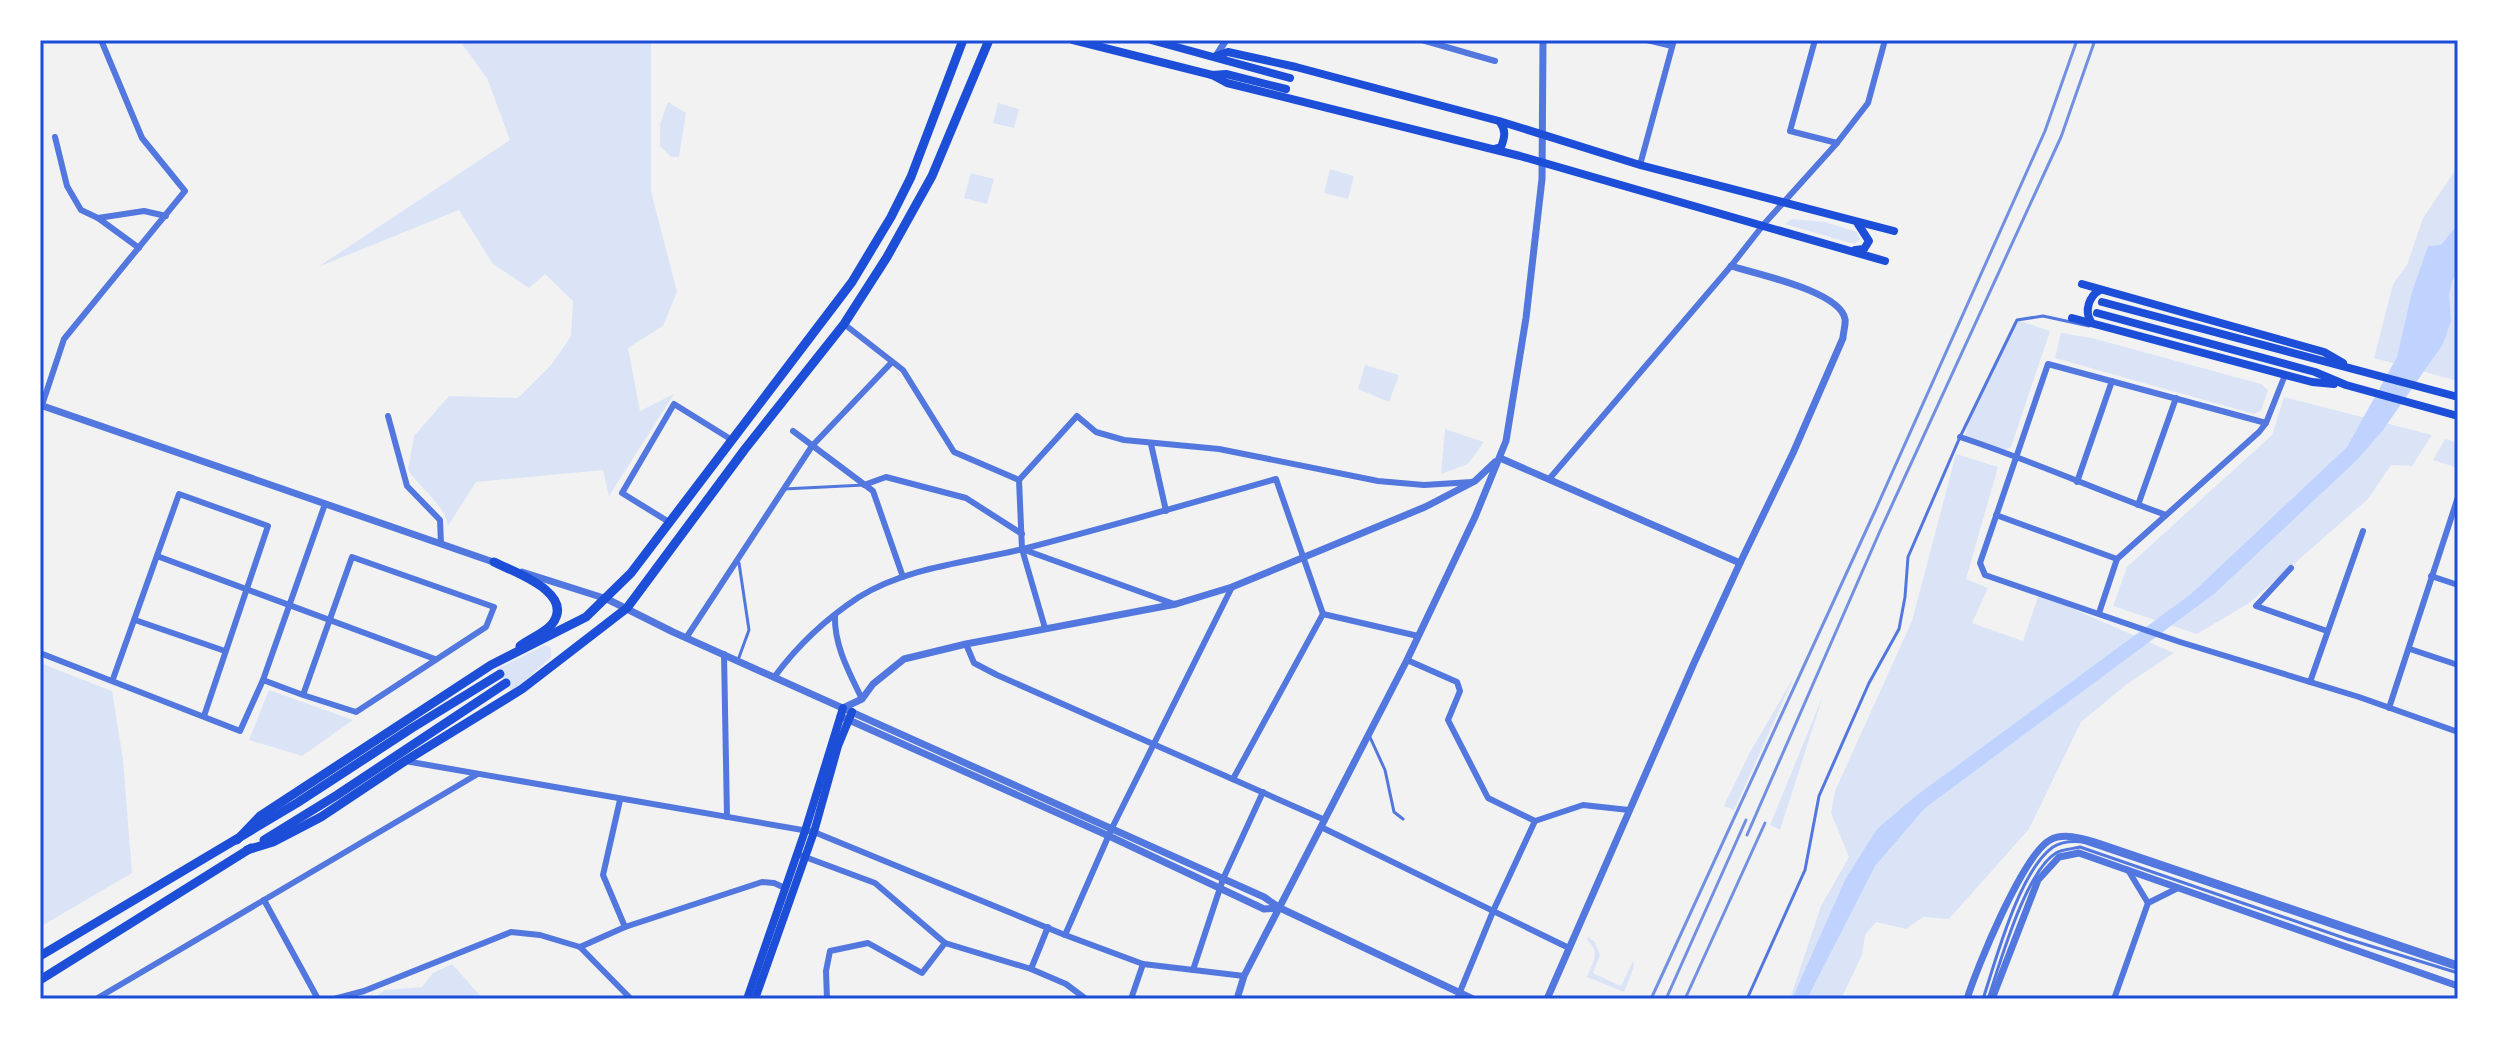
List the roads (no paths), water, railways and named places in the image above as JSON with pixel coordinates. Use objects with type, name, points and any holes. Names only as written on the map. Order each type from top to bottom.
[{"type":"main road","points":[[491,665],[570,627],[607,599],[631,573],[852,282],[911,177],[963,40]]},
{"type":"main road","points":[[247,850],[282,838],[321,817],[522,689],[627,608],[745,449],[844,324],[932,176],[989,40]]},
{"type":"main road","points":[[1073,40],[1764,224],[1885,261]]},
{"type":"main road","points":[[1151,40],[1290,78]]},
{"type":"main road","points":[[1216,56],[1228,52],[1296,67],[1499,121],[1640,165],[1894,231]]},
{"type":"main road","points":[[1212,75],[1226,74],[1286,89]]},
{"type":"main road","points":[[1492,150],[1501,147],[1504,138],[1505,128],[1499,121]]},
{"type":"main road","points":[[1850,251],[1864,249],[1869,241],[1856,223]]},
{"type":"main road","points":[[2082,284],[2324,352],[2351,367]]},
{"type":"main road","points":[[2092,323],[2088,317],[2089,304],[2094,294],[2101,290]]},
{"type":"main road","points":[[2102,302],[2458,397]]},
{"type":"main road","points":[[2097,313],[2315,372],[2346,385],[2458,416]]},
{"type":"main road","points":[[2072,318],[2312,382],[2346,385]]},
{"type":"main road","points":[[237,840],[260,816],[552,624],[557,611],[555,599],[545,588],[494,562]]},
{"type":"main road","points":[[40,956],[503,678],[337,795],[40,980]]},
{"type":"main road","points":[[755,999],[846,714]]},
{"type":"main road","points":[[747,999],[785,888],[801,855]]},
{"type":"street","points":[[101,40],[142,138],[185,191],[64,339],[41,405],[607,599],[686,638],[775,676],[846,714],[1222,883],[1264,897],[1280,908],[1458,996],[1473,999]]},
{"type":"street","points":[[1216,56],[1226,40]]},
{"type":"street","points":[[1422,40],[1495,61]]},
{"type":"street","points":[[1468,40],[1469,52]]},
{"type":"street","points":[[1237,999],[1244,976],[1407,660],[1475,517],[1506,441],[1526,318],[1542,164],[1543,40]]},
{"type":"street","points":[[1640,165],[1673,43],[1647,40]]},
{"type":"street","points":[[1815,40],[1790,131],[1837,143]]},
{"type":"street","points":[[1550,478],[1868,103],[1885,40]]},
{"type":"street","points":[[55,137],[67,186],[81,210],[98,218],[139,248]]},
{"type":"street","points":[[98,218],[144,211],[166,216]]},
{"type":"street","points":[[1546,999],[1843,338],[1845,319],[1839,307],[1822,296],[1731,266]]},
{"type":"street","points":[[844,324],[903,370],[954,452],[1019,480]]},
{"type":"street","points":[[686,638],[812,446],[892,362]]},
{"type":"street","points":[[2266,423],[2048,364],[1980,563],[1985,575],[2458,732]]},
{"type":"street","points":[[2099,613],[2117,559],[2266,423],[2285,375]]},
{"type":"street","points":[[2077,482],[2112,381]]},
{"type":"street","points":[[2138,505],[2176,398]]},
{"type":"street","points":[[669,522],[622,493],[674,404],[732,440]]},
{"type":"street","points":[[388,416],[407,486],[440,520],[441,544]]},
{"type":"street","points":[[1045,628],[1022,549],[1019,480],[1077,416],[1096,432],[1151,444],[1219,449],[1378,481],[1424,485],[1475,481]]},
{"type":"street","points":[[793,431],[873,491],[903,577]]},
{"type":"street","points":[[1960,437],[2017,456],[2166,515]]},
{"type":"street","points":[[1151,444],[1166,511]]},
{"type":"street","points":[[1500,458],[1740,563]]},
{"type":"street","points":[[846,714],[873,684],[904,659],[1045,628],[1176,604],[1232,587],[1425,507],[1475,481],[1500,458]]},
{"type":"street","points":[[864,485],[886,477],[966,498],[1022,534]]},
{"type":"street","points":[[775,676],[796,648],[835,615],[861,596],[903,577],[1022,549],[1276,479],[1306,557],[1323,614],[1233,779]]},
{"type":"street","points":[[113,679],[179,494],[268,526],[204,716]]},
{"type":"street","points":[[2389,708],[2457,502]]},
{"type":"street","points":[[40,653],[240,731],[263,680],[325,504]]},
{"type":"street","points":[[1996,515],[2117,559]]},
{"type":"street","points":[[2310,682],[2363,531]]},
{"type":"street","points":[[1022,549],[1176,604]]},
{"type":"street","points":[[157,556],[435,659]]},
{"type":"street","points":[[263,680],[303,695],[356,712],[486,627],[494,607],[352,557],[303,695]]},
{"type":"street","points":[[2291,568],[2256,606],[2327,631]]},
{"type":"street","points":[[2431,576],[2458,585]]},
{"type":"street","points":[[1065,935],[1154,742],[1232,587]]},
{"type":"street","points":[[1323,614],[1418,636]]},
{"type":"street","points":[[835,615],[834,628],[843,660],[862,699]]},
{"type":"street","points":[[135,620],[225,651]]},
{"type":"street","points":[[966,644],[974,663],[1263,792],[1569,948]]},
{"type":"street","points":[[2410,649],[2458,665]]},
{"type":"street","points":[[724,654],[727,817]]},
{"type":"street","points":[[1407,660],[1457,682],[1460,691],[1448,720],[1488,798],[1535,821],[1583,805],[1629,810]]},
{"type":"street","points":[[405,761],[809,831],[1143,964],[1244,976]]},
{"type":"street","points":[[96,999],[476,775]]},
{"type":"street","points":[[1193,970],[1222,883],[1263,792]]},
{"type":"street","points":[[620,800],[603,875],[625,927]]},
{"type":"street","points":[[1458,996],[1535,821]]},
{"type":"street","points":[[1967,999],[1985,950],[2028,864],[2050,840],[2072,836],[2458,969]]},
{"type":"street","points":[[1988,999],[2038,880],[2059,857],[2079,853],[2458,986]]},
{"type":"street","points":[[801,855],[875,883],[945,943],[1031,969],[1066,984],[1086,999]]},
{"type":"street","points":[[2128,870],[2148,903]]},
{"type":"street","points":[[580,947],[625,927],[762,882],[785,888]]},
{"type":"street","points":[[2114,999],[2148,903],[2178,888]]},
{"type":"street","points":[[264,900],[318,999]]},
{"type":"street","points":[[1031,969],[1048,927]]},
{"type":"street","points":[[334,999],[364,991],[511,932],[540,935],[580,947],[631,999]]},
{"type":"street","points":[[827,999],[826,971],[830,951],[868,943],[922,973],[945,943]]},
{"type":"street","points":[[1131,999],[1143,964]]},
{"type":"lane","points":[[1747,999],[1805,870],[1819,796],[1869,683],[1899,629],[1908,557],[1960,437],[2017,320],[2043,316],[2077,325],[2109,327]]},
{"type":"lane","points":[[784,489],[864,485]]},
{"type":"lane","points":[[738,558],[749,630],[738,660]]},
{"type":"lane","points":[[1369,735],[1385,770],[1394,812],[1403,819]]},
{"type":"lane","points":[[2081,842],[2458,969]]},
{"type":"lane","points":[[1988,999],[2013,912],[2032,871],[2055,846],[2098,843]]},
{"type":"lane","points":[[1988,999],[2015,920],[2035,876],[2056,852],[2080,847],[2350,940],[2458,969]]},
{"type":"lane","points":[[2323,939],[2350,940]]},
{"type":"water","points":[[2458,224],[2458,272],[2449,295],[2451,321],[2443,344],[2383,430],[2358,459],[2214,594],[1925,808],[1875,866],[1807,999],[1792,999],[1846,878],[1877,829],[1917,795],[2191,594],[2347,447],[2397,357],[2412,292],[2428,246],[2441,245]]},
{"type":"railway","points":[[1651,999],[2045,131],[2077,40]]},
{"type":"railway","points":[[1747,835],[1880,531],[2061,137],[2095,40]]},
{"type":"railway","points":[[1666,999],[1746,820]]},
{"type":"railway","points":[[1685,999],[1765,823]]}]
